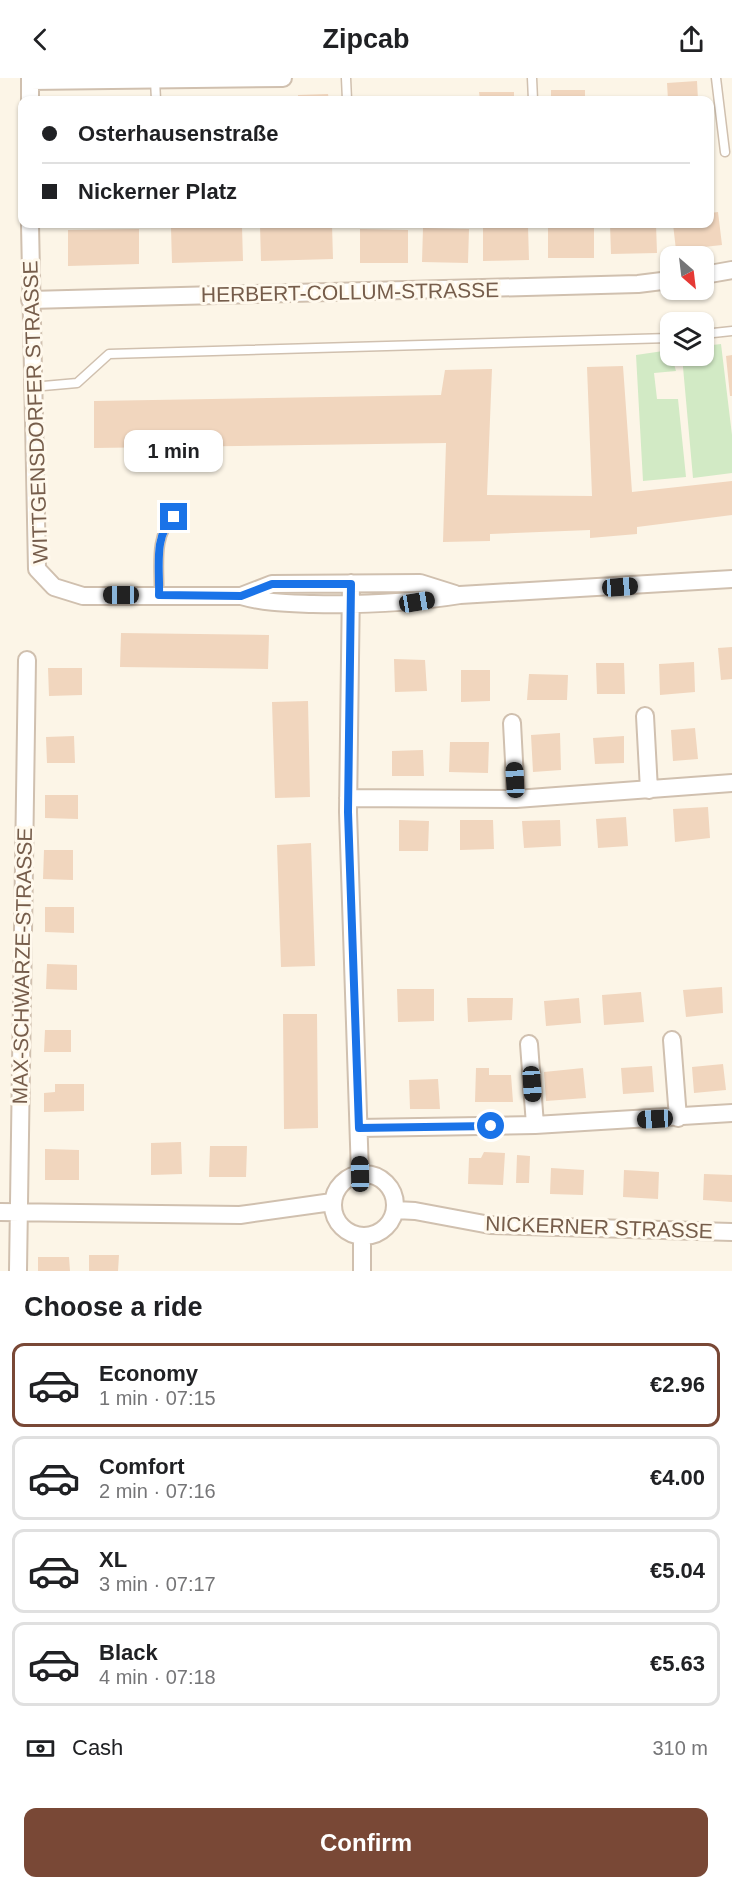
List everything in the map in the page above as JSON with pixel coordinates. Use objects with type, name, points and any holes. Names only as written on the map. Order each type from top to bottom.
[{"type":"street","points":[[30,96],[30,79],[283,78]]},
{"type":"street","name":"WITTGENSDORFER STRASSE","points":[[30,228],[31,387],[37,570],[54,587],[83,596],[241,596],[262,602],[351,605],[417,602],[460,595]]},
{"type":"street","points":[[714,273],[732,270]]},
{"type":"street","name":"HERBERT-COLLUM-STRASSE","points":[[30,300],[627,285],[660,281]]},
{"type":"street","points":[[460,595],[732,579]]},
{"type":"street","name":"WITTGENSDORFER STRASSE","points":[[241,596],[272,584],[420,583],[460,595]]},
{"type":"street","points":[[351,584],[348,798],[360,1174]]},
{"type":"street","name":"MAX-SCHWARZE-STRASSE","points":[[18,1271],[27,660]]},
{"type":"street","points":[[645,716],[649,790]]},
{"type":"street","points":[[512,723],[516,799]]},
{"type":"street","points":[[348,798],[516,799],[732,783]]},
{"type":"street","points":[[672,1040],[678,1118]]},
{"type":"street","points":[[529,1044],[535,1125]]},
{"type":"street","points":[[359,1128],[535,1125],[732,1113]]},
{"type":"street","points":[[360,1174],[382,1180],[393,1195],[395,1210],[390,1222],[375,1234],[362,1237],[348,1232],[339,1225],[334,1215],[332,1202],[337,1189],[346,1179],[360,1174]]},
{"type":"street","points":[[0,1212],[240,1215],[332,1202]]},
{"type":"street","name":"NICKERNER STRASSE","points":[[395,1210],[416,1211],[490,1225],[732,1232]]},
{"type":"street","points":[[362,1237],[363,1271]]},
{"type":"lane","points":[[346,78],[347,96]]},
{"type":"lane","points":[[532,78],[533,96]]},
{"type":"lane","points":[[716,78],[725,152]]},
{"type":"lane","points":[[155,80],[156,96]]},
{"type":"lane","points":[[714,333],[732,331]]},
{"type":"lane","points":[[31,387],[77,383],[109,354],[660,338]]},
{"type":"lane","points":[[159,595],[160,537],[164,525],[174,517]]},
{"type":"green space","points":[[721,344],[732,435],[732,473],[693,478],[683,366],[714,366],[714,345]]},
{"type":"green space","points":[[660,351],[660,366],[675,366],[676,371],[654,373],[657,399],[678,399],[686,477],[643,481],[636,355]]},
{"type":"building","points":[[697,81],[698,96],[668,96],[667,83]]},
{"type":"building","points":[[551,90],[585,90],[585,96],[551,96]]},
{"type":"building","points":[[479,92],[514,92],[514,96],[480,96]]},
{"type":"building","points":[[328,94],[328,96],[298,96]]},
{"type":"building","points":[[714,212],[718,212],[722,245],[676,246],[673,228],[714,228]]},
{"type":"building","points":[[171,228],[242,228],[243,261],[172,263]]},
{"type":"building","points":[[260,228],[332,228],[333,259],[261,261]]},
{"type":"building","points":[[423,228],[469,229],[468,263],[422,262]]},
{"type":"building","points":[[483,228],[528,228],[529,260],[483,261]]},
{"type":"building","points":[[548,228],[594,228],[594,258],[548,258]]},
{"type":"building","points":[[610,228],[656,228],[657,253],[611,254]]},
{"type":"building","points":[[139,229],[139,264],[68,266],[68,230]]},
{"type":"building","points":[[360,229],[408,230],[408,263],[360,263]]},
{"type":"building","points":[[732,355],[732,396],[730,396],[726,356]]},
{"type":"building","points":[[623,366],[632,492],[732,481],[732,515],[637,527],[637,534],[590,538],[590,530],[490,534],[490,541],[443,542],[446,443],[94,448],[94,401],[441,395],[445,370],[492,369],[487,495],[592,496],[587,367]]},
{"type":"building","points":[[121,633],[269,635],[268,669],[120,667]]},
{"type":"building","points":[[732,647],[732,679],[721,680],[718,648]]},
{"type":"building","points":[[394,659],[425,660],[427,691],[395,692]]},
{"type":"building","points":[[694,662],[695,692],[660,695],[659,664]]},
{"type":"building","points":[[596,663],[624,663],[625,694],[597,694]]},
{"type":"building","points":[[48,668],[82,668],[82,695],[49,696]]},
{"type":"building","points":[[461,670],[490,670],[490,701],[461,702]]},
{"type":"building","points":[[529,674],[568,675],[567,700],[527,700]]},
{"type":"building","points":[[308,701],[310,797],[275,798],[272,702]]},
{"type":"building","points":[[695,728],[698,759],[673,761],[671,730]]},
{"type":"building","points":[[560,733],[561,770],[533,772],[531,735]]},
{"type":"building","points":[[74,736],[75,763],[47,763],[46,737]]},
{"type":"building","points":[[624,736],[624,763],[595,764],[593,738]]},
{"type":"building","points":[[450,742],[489,742],[488,773],[449,772]]},
{"type":"building","points":[[423,750],[424,776],[392,776],[392,751]]},
{"type":"building","points":[[45,795],[78,795],[78,819],[45,818]]},
{"type":"building","points":[[708,807],[710,838],[675,842],[673,809]]},
{"type":"building","points":[[626,817],[628,846],[598,848],[596,819]]},
{"type":"building","points":[[399,820],[429,821],[428,851],[399,851]]},
{"type":"building","points":[[460,820],[493,820],[494,849],[460,850]]},
{"type":"building","points":[[560,820],[561,846],[524,848],[522,821]]},
{"type":"building","points":[[311,843],[315,966],[281,967],[277,845]]},
{"type":"building","points":[[44,850],[73,850],[73,880],[43,879]]},
{"type":"building","points":[[45,907],[74,907],[74,933],[45,932]]},
{"type":"building","points":[[47,964],[77,965],[77,990],[46,989]]},
{"type":"building","points":[[722,987],[723,1013],[686,1017],[683,990]]},
{"type":"building","points":[[397,989],[434,989],[434,1021],[398,1022]]},
{"type":"building","points":[[641,992],[644,1022],[604,1025],[602,995]]},
{"type":"building","points":[[467,998],[513,998],[512,1020],[468,1022]]},
{"type":"building","points":[[579,998],[581,1023],[546,1026],[544,1001]]},
{"type":"building","points":[[283,1014],[317,1014],[318,1128],[284,1129]]},
{"type":"building","points":[[45,1030],[71,1030],[71,1052],[44,1052]]},
{"type":"building","points":[[723,1064],[726,1090],[694,1093],[692,1067]]},
{"type":"building","points":[[652,1066],[654,1092],[623,1094],[621,1068]]},
{"type":"building","points":[[476,1068],[489,1068],[489,1075],[511,1075],[513,1102],[475,1102]]},
{"type":"building","points":[[583,1068],[586,1098],[546,1101],[544,1072]]},
{"type":"building","points":[[438,1079],[440,1109],[410,1109],[409,1080]]},
{"type":"building","points":[[55,1084],[84,1084],[84,1111],[44,1112],[44,1093],[55,1092]]},
{"type":"building","points":[[181,1142],[182,1174],[151,1175],[151,1143]]},
{"type":"building","points":[[210,1146],[247,1146],[246,1177],[209,1177]]},
{"type":"building","points":[[45,1149],[79,1150],[79,1180],[45,1180]]},
{"type":"building","points":[[484,1152],[505,1153],[503,1185],[468,1184],[469,1158],[481,1158]]},
{"type":"building","points":[[517,1155],[530,1156],[529,1183],[516,1183]]},
{"type":"building","points":[[551,1168],[584,1170],[583,1195],[550,1194]]},
{"type":"building","points":[[624,1170],[659,1172],[658,1199],[623,1197]]},
{"type":"building","points":[[704,1174],[732,1175],[732,1202],[703,1200]]},
{"type":"building","points":[[89,1255],[119,1255],[118,1271],[89,1271]]},
{"type":"building","points":[[38,1257],[69,1257],[70,1271],[38,1271]]},
{"type":"route","points":[[174,517],[164,525],[160,537],[159,595],[241,596],[272,584],[351,584],[348,812],[356,983],[359,1128],[491,1126]]}]
